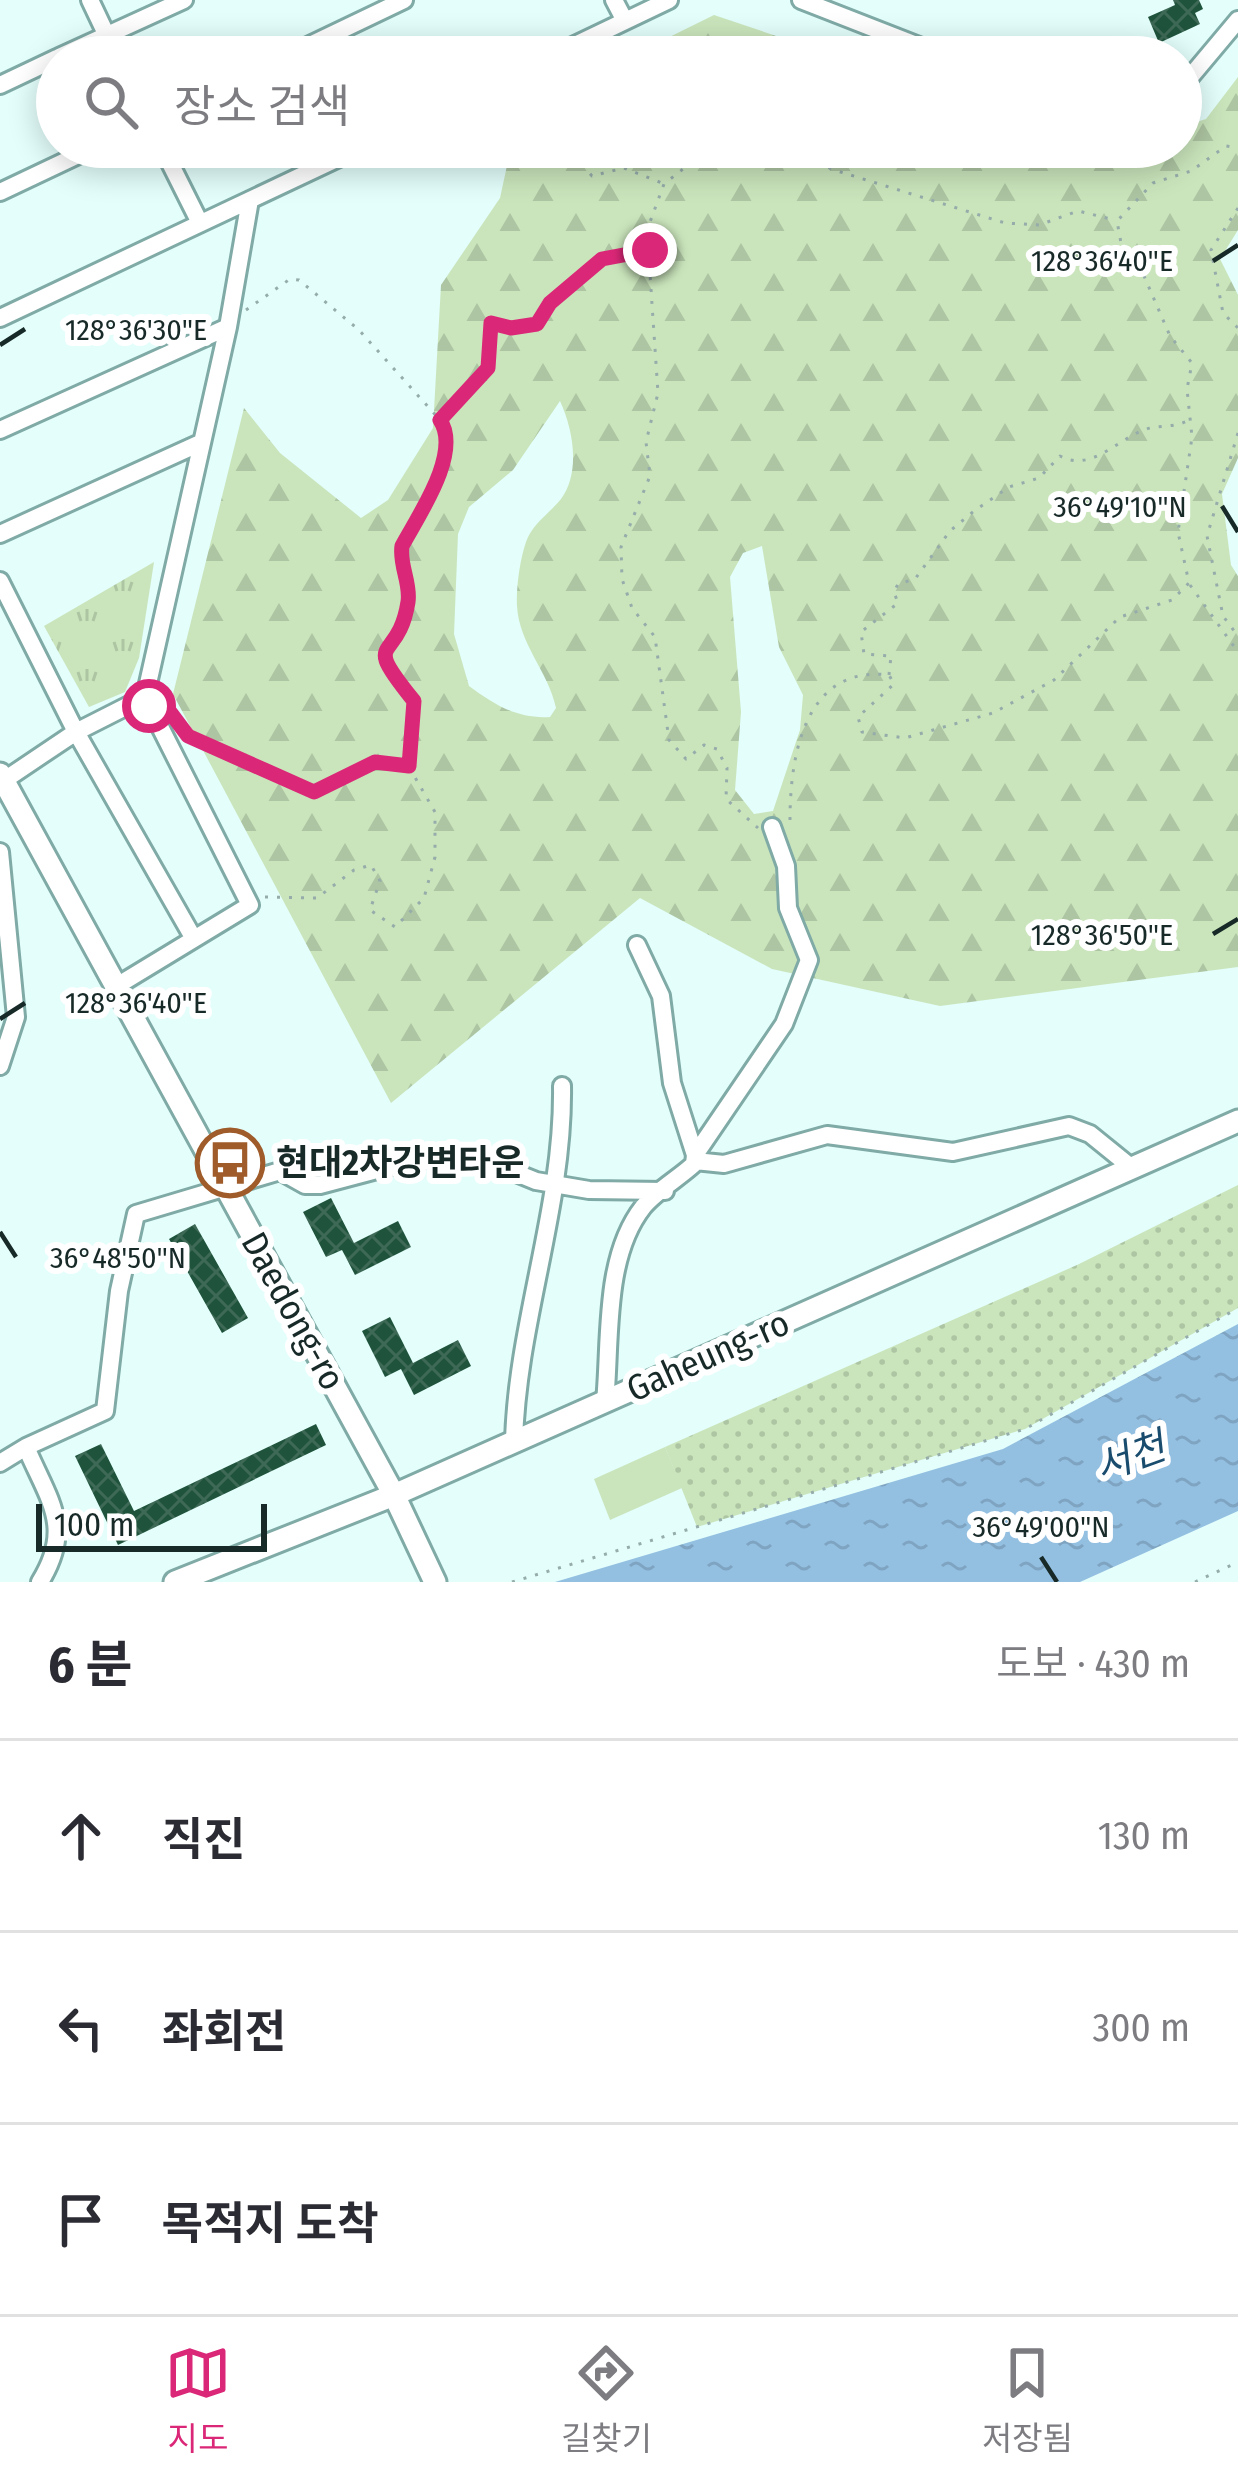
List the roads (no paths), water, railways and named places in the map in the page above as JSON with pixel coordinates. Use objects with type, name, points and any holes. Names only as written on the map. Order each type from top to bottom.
[{"type":"main road","name":"Daedong-ro","points":[[1,779],[394,1495],[435,1582]]},
{"type":"main road","name":"Gaheung-ro","points":[[175,1582],[394,1495],[1238,1121]]},
{"type":"street","points":[[91,0],[106,34]]},
{"type":"street","points":[[102,36],[184,0]]},
{"type":"street","points":[[329,36],[404,0]]},
{"type":"street","points":[[614,0],[625,21]]},
{"type":"street","points":[[594,36],[669,0]]},
{"type":"street","points":[[801,0],[893,36]]},
{"type":"street","points":[[1202,63],[1238,20]]},
{"type":"street","points":[[0,86],[36,68]]},
{"type":"street","points":[[0,192],[51,168]]},
{"type":"street","points":[[172,168],[200,223]]},
{"type":"street","points":[[0,318],[318,168]]},
{"type":"street","points":[[115,987],[250,905],[145,697],[230,319],[250,200]]},
{"type":"street","points":[[0,430],[230,319]]},
{"type":"street","points":[[0,534],[198,445]]},
{"type":"street","points":[[0,581],[76,732],[194,939]]},
{"type":"street","points":[[1,779],[76,732],[145,697]]},
{"type":"street","points":[[604,1402],[615,1278],[623,1246],[644,1205],[665,1191],[695,1158],[784,1024],[809,960],[788,908],[786,866],[772,826]]},
{"type":"street","points":[[0,852],[16,1017],[0,1066]]},
{"type":"street","points":[[638,945],[661,996],[672,1083],[695,1158]]},
{"type":"street","points":[[514,1442],[515,1385],[554,1184],[562,1086]]},
{"type":"street","points":[[695,1158],[724,1164],[827,1135],[953,1152],[1069,1126],[1090,1134],[1132,1168]]},
{"type":"street","points":[[0,1462],[105,1411],[119,1291],[136,1214],[280,1172],[305,1185],[320,1185],[422,1158],[494,1164],[554,1184],[624,1193],[665,1191]]},
{"type":"street","points":[[26,1447],[61,1530],[58,1549],[40,1582]]},
{"type":"water","name":"서천","points":[[1238,1324],[1238,1511],[1080,1582],[555,1582],[1003,1449]]},
{"type":"place","name":"현대2차강변타운","points":[[230,1163]]}]
